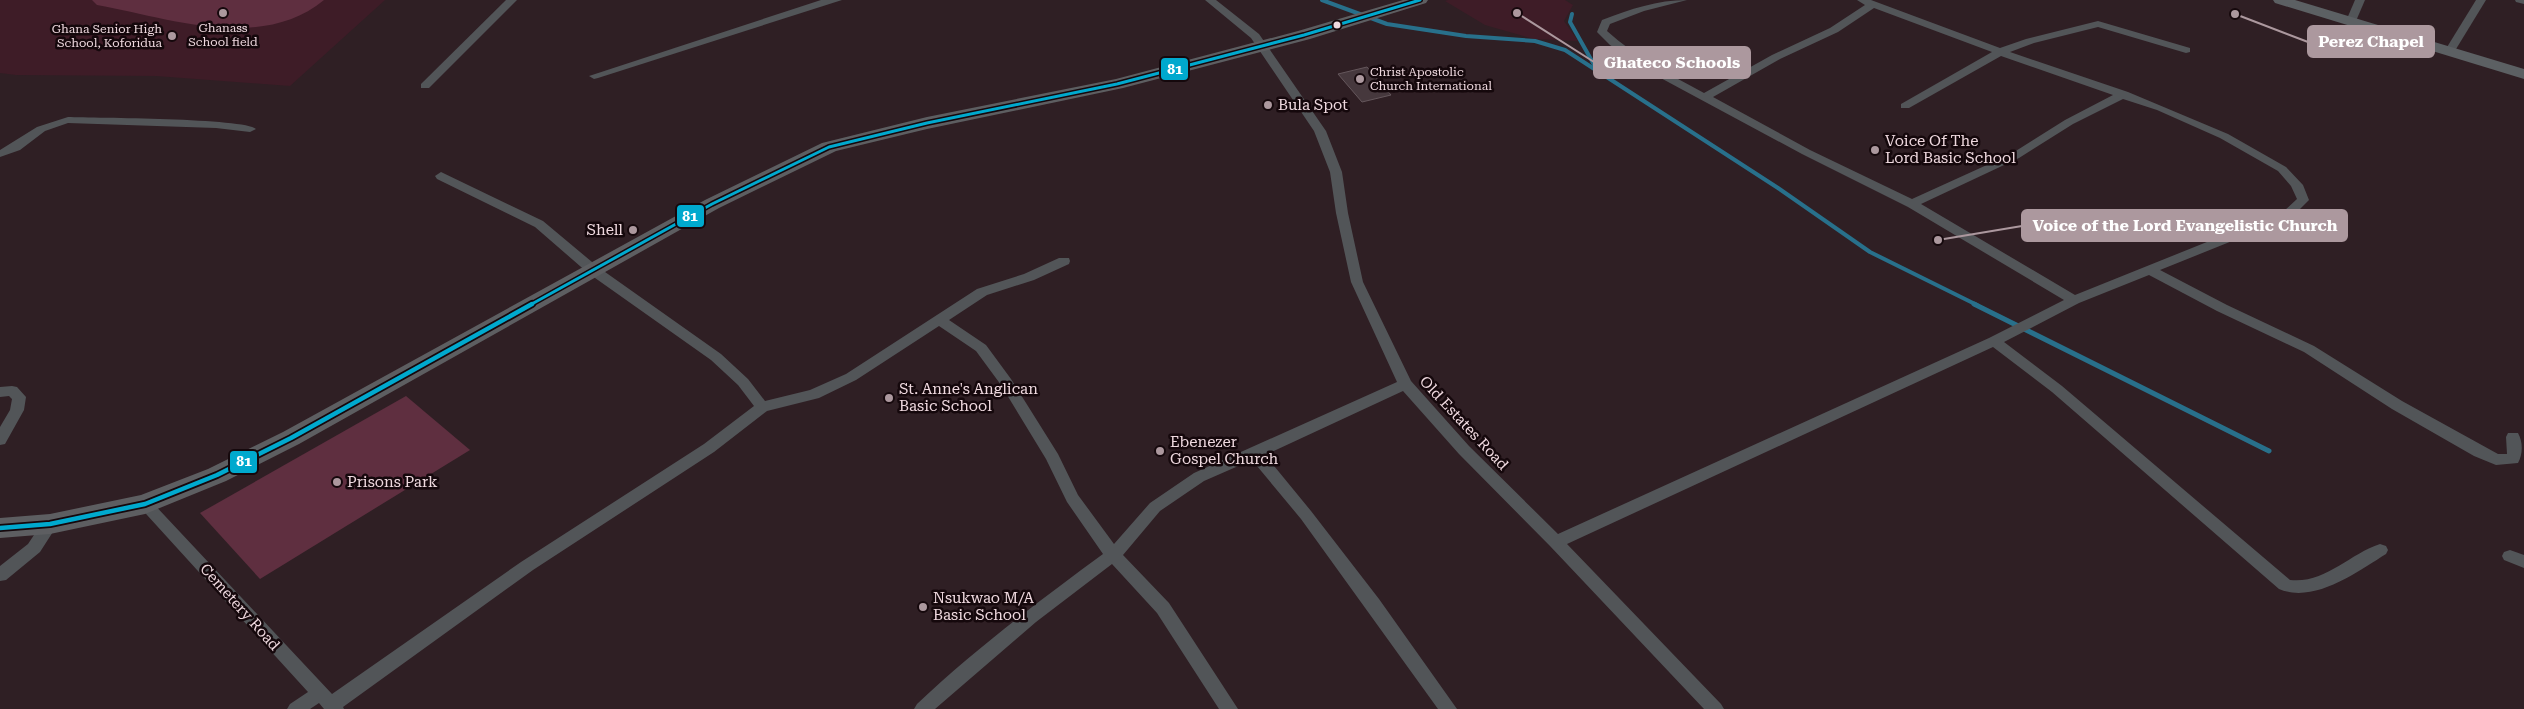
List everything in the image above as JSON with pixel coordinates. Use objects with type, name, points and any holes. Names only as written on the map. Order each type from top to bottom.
[{"type":"main road","points":[[0,528],[50,524],[145,504],[217,475],[291,438],[712,204],[829,147],[927,123],[1117,84],[1349,22],[1420,0]]},
{"type":"street","points":[[425,86],[512,0]]},
{"type":"street","points":[[594,76],[815,4],[837,0]]},
{"type":"street","points":[[1210,0],[1254,36],[1262,46]]},
{"type":"street","points":[[1682,0],[1641,9],[1606,22],[1602,32],[1614,43],[1661,74],[1806,152],[1912,204],[2074,300]]},
{"type":"street","points":[[2280,0],[2524,74]]},
{"type":"street","points":[[2351,21],[2360,0]]},
{"type":"street","points":[[2449,52],[2481,0]]},
{"type":"street","points":[[2520,0],[2524,1]]},
{"type":"street","points":[[1556,542],[1994,341],[2074,300],[2288,214],[2303,200],[2297,186],[2282,169],[2224,136],[2124,94],[2000,52],[1868,2],[1834,30],[1776,57],[1705,97]]},
{"type":"street","points":[[1905,106],[2000,52],[2030,41],[2098,24],[2186,50]]},
{"type":"street","name":"Old Estates Road","points":[[1262,46],[1320,131],[1336,172],[1342,213],[1357,282],[1405,384],[1464,450],[1556,542],[1715,709]]},
{"type":"street","points":[[1912,204],[2015,156],[2069,122],[2124,94]]},
{"type":"street","points":[[0,154],[22,145],[38,132],[51,125],[68,120],[216,125],[250,129]]},
{"type":"street","points":[[441,176],[539,224],[593,270],[716,357],[743,382],[762,406]]},
{"type":"street","points":[[296,709],[328,702],[527,566],[708,448],[762,406],[814,394],[851,377],[982,292],[1029,277],[1064,261]]},
{"type":"street","points":[[2148,269],[2222,308],[2309,349],[2397,405],[2496,460],[2513,459],[2515,449],[2513,436]]},
{"type":"street","points":[[940,320],[981,348],[1006,382],[1049,450],[1072,498],[1113,555],[1163,608],[1229,709]]},
{"type":"street","points":[[1994,341],[2057,389],[2221,532],[2288,586],[2300,587],[2318,583],[2380,550]]},
{"type":"street","points":[[923,709],[955,679],[1030,617],[1113,555],[1154,507],[1199,477],[1255,454],[1405,384]]},
{"type":"street","points":[[0,392],[12,391],[19,397],[17,410],[0,440]]},
{"type":"street","points":[[1255,454],[1312,522],[1448,709]]},
{"type":"street","name":"Cemetery Road","points":[[145,504],[328,702]]},
{"type":"street","points":[[0,575],[34,548],[50,524]]},
{"type":"shaded area","name":"Ghana Senior High School, Koforidua","points":[[0,0],[385,0],[290,86],[156,76],[16,75],[0,73]]},
{"type":"shaded area","name":"Ghanass School field","points":[[92,0],[324,0],[299,16],[272,25],[243,28],[184,23],[97,5]]},
{"type":"shaded area","points":[[1565,0],[1573,5],[1564,21],[1578,41],[1534,39],[1485,25],[1445,1]]},
{"type":"shaded area","name":"Prisons Park","points":[[406,396],[470,450],[260,579],[200,513]]},
{"type":"building","name":"Christ Apostolic Church International","points":[[1367,67],[1391,95],[1362,102],[1338,74]]},
{"type":"waterway","points":[[1322,0],[1387,24],[1466,36],[1535,41],[1565,50],[1778,188],[1870,252],[1977,305]]},
{"type":"waterway","points":[[1572,14],[1570,22],[1597,70]]},
{"type":"waterway","points":[[1974,304],[2269,451]]},
{"type":"transit line","name":"81","points":[[0,528],[50,524],[145,504],[217,475],[291,438],[712,204],[829,147],[927,123],[1117,84],[1304,35],[1420,0]]},
{"type":"place","name":"Ghanass School field","points":[[223,13]]},
{"type":"place","name":"Ghateco Schools","points":[[1517,13]]},
{"type":"place","name":"Perez Chapel","points":[[2235,14]]},
{"type":"place","name":"Ghana Senior High School, Koforidua","points":[[172,36]]},
{"type":"place","name":"Christ Apostolic Church International","points":[[1360,79]]},
{"type":"place","name":"Bula Spot","points":[[1268,105]]},
{"type":"place","name":"Voice Of The Lord Basic School","points":[[1875,150]]},
{"type":"place","name":"Shell","points":[[633,230]]},
{"type":"place","name":"Voice of the Lord Evangelistic Church","points":[[1938,240]]},
{"type":"place","name":"St. Anne's Anglican Basic School","points":[[889,398]]},
{"type":"place","name":"Ebenezer Gospel Church","points":[[1160,451]]},
{"type":"place","name":"Prisons Park","points":[[337,482]]},
{"type":"place","name":"Nsukwao M/A Basic School","points":[[923,607]]}]
